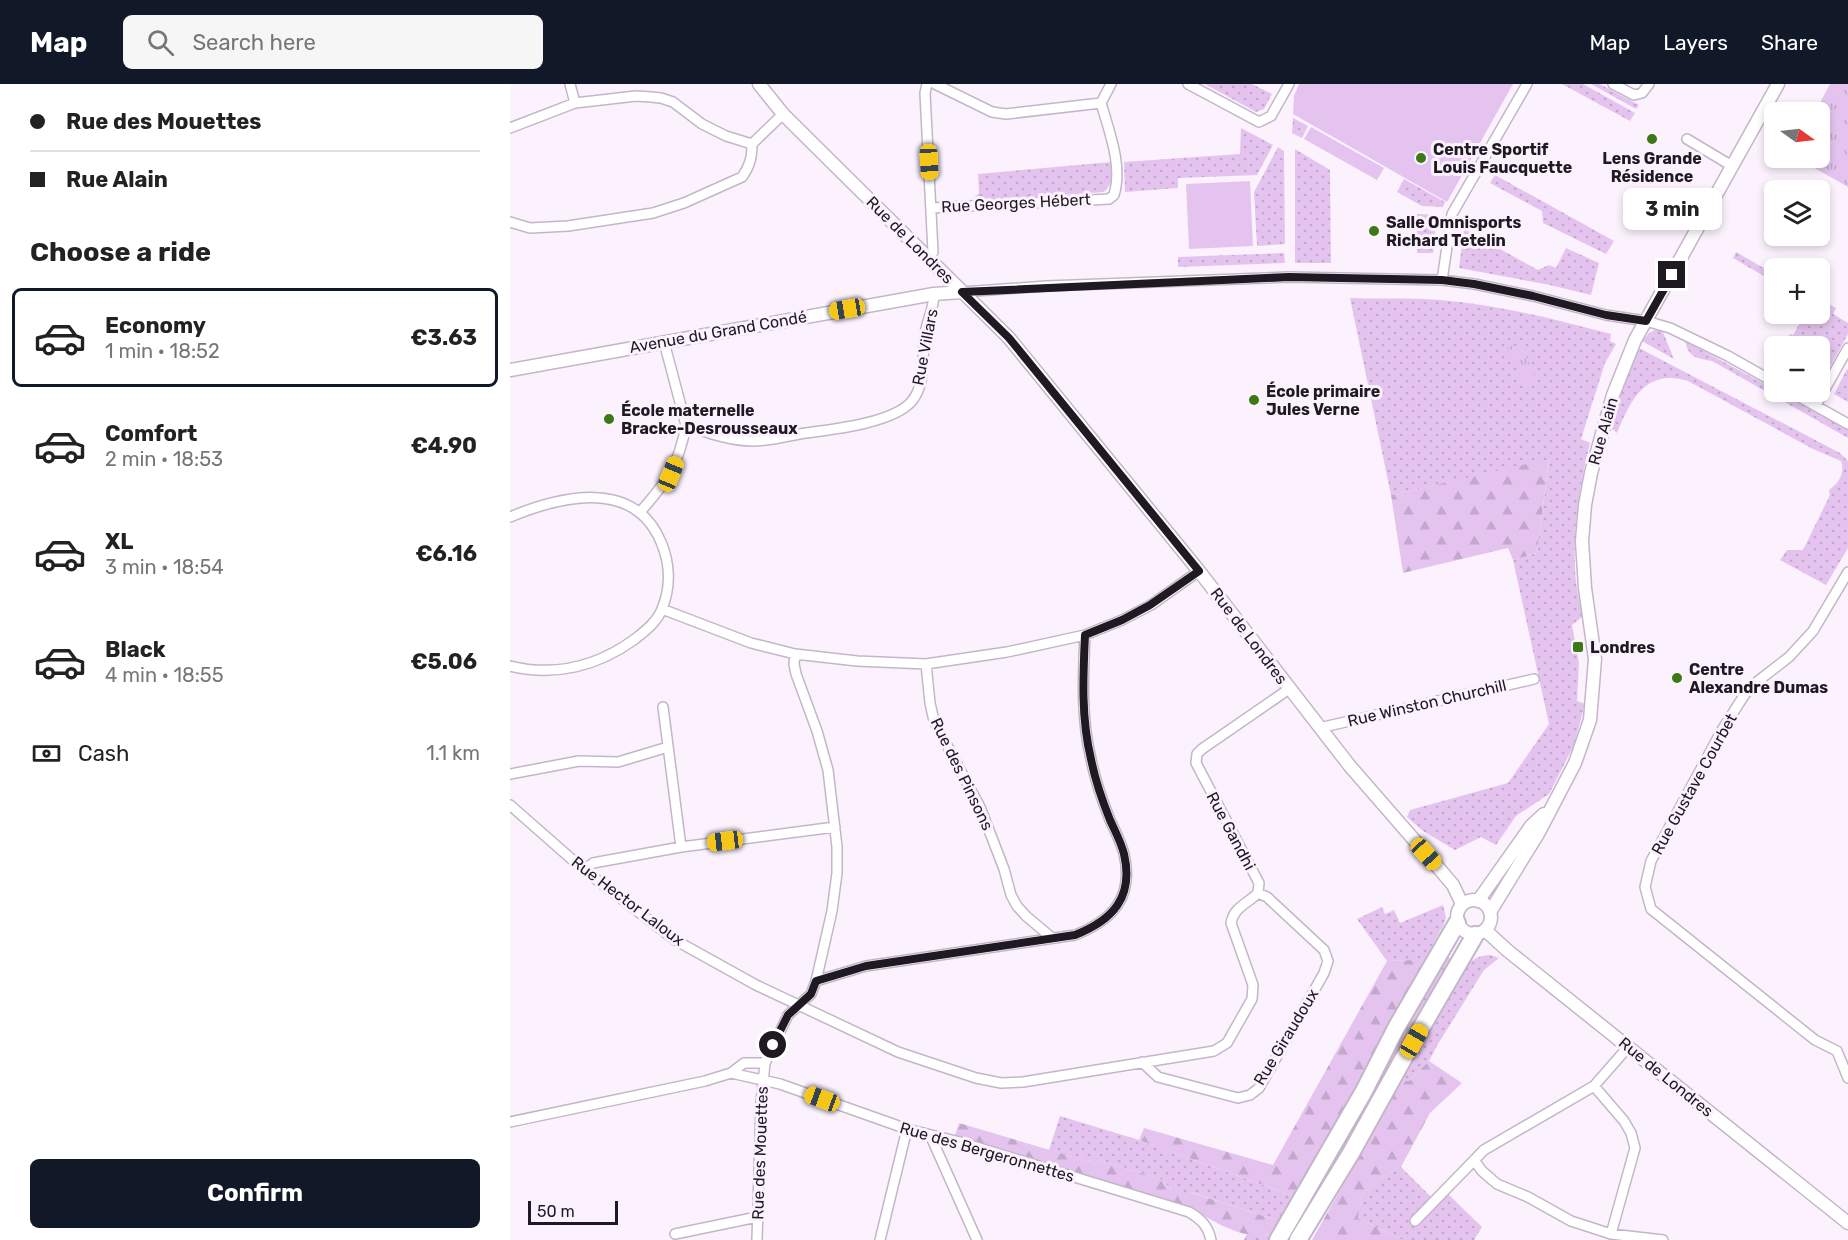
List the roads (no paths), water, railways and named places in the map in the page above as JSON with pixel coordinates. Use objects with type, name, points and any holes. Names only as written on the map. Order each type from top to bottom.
[{"type":"highway","points":[[1278,1240],[1457,923]]},
{"type":"highway","points":[[1298,1240],[1480,932]]},
{"type":"street","points":[[570,84],[575,103]]},
{"type":"street","name":"Rue de Londres","points":[[759,84],[783,114],[1009,338],[1274,665],[1319,728],[1453,885],[1462,904]]},
{"type":"street","points":[[927,84],[925,93],[933,252],[929,259]]},
{"type":"street","points":[[935,84],[992,112],[1006,114],[1101,103],[1111,84]]},
{"type":"street","points":[[1188,84],[1259,122],[1271,116],[1289,84]]},
{"type":"street","points":[[1442,280],[1452,214],[1527,84]]},
{"type":"street","points":[[1613,84],[1629,93],[1638,94],[1644,91],[1649,84]]},
{"type":"street","name":"Rue Alain","points":[[1490,912],[1539,832],[1575,763],[1590,720],[1595,659],[1585,588],[1582,541],[1591,473],[1612,395],[1627,356],[1778,84]]},
{"type":"street","points":[[510,128],[575,103],[636,96],[661,98],[673,102],[710,128],[752,144]]},
{"type":"street","name":"Rue Georges Hébert","points":[[931,208],[1109,199],[1117,188],[1116,165],[1101,103]]},
{"type":"street","points":[[510,222],[530,228],[568,226],[653,213],[684,203],[742,177],[752,158],[752,144],[783,114]]},
{"type":"street","points":[[1687,139],[1732,166]]},
{"type":"street","points":[[962,292],[1289,277],[1442,280],[1539,297],[1606,315],[1646,321],[1670,328],[1764,376]]},
{"type":"street","name":"Avenue du Grand Condé","points":[[510,370],[934,294],[962,292]]},
{"type":"street","name":"Rue Villars","points":[[686,424],[729,439],[754,441],[868,422],[904,407],[911,402],[920,383],[922,348],[934,303],[934,294]]},
{"type":"street","points":[[640,512],[671,474],[683,443],[686,424],[664,342]]},
{"type":"street","points":[[1816,405],[1848,348]]},
{"type":"street","points":[[1810,402],[1848,424]]},
{"type":"street","points":[[510,517],[551,502],[589,497],[628,505],[640,512],[659,537],[668,561],[667,592],[662,609],[646,630],[632,641],[608,655],[572,668],[537,670],[510,666]]},
{"type":"street","points":[[662,609],[751,643],[795,654],[857,661],[926,664],[1006,652],[1085,635],[1122,620],[1150,605],[1199,571]]},
{"type":"street","name":"Rue Gustave Courbet","points":[[1837,1051],[1815,1040],[1651,909],[1645,887],[1651,861],[1745,694],[1789,657],[1813,631],[1848,572]]},
{"type":"street","points":[[795,654],[796,674],[828,770],[836,827],[837,873],[832,911],[816,981],[866,966],[1075,935],[1094,928],[1106,920],[1116,908],[1123,896],[1126,884],[1124,855],[1097,785],[1086,732],[1083,687],[1085,635]]},
{"type":"street","name":"Rue des Pinsons","points":[[926,664],[934,721],[980,807],[1004,869],[1011,895],[1026,916],[1051,938]]},
{"type":"street","name":"Rue Winston Churchill","points":[[1319,728],[1534,679]]},
{"type":"street","name":"Rue Gandhi","points":[[1258,893],[1259,883],[1196,763],[1197,754],[1289,689]]},
{"type":"street","points":[[663,707],[681,847]]},
{"type":"street","points":[[510,774],[579,761],[618,762],[668,747]]},
{"type":"street","name":"Rue Hector Laloux","points":[[510,805],[584,870],[675,940],[756,985],[898,1052],[989,1081],[1023,1082],[1142,1062]]},
{"type":"street","name":"Rue Alain","points":[[1478,901],[1531,826],[1550,809]]},
{"type":"street","points":[[584,870],[593,863],[681,847],[836,827]]},
{"type":"street","points":[[1142,1062],[1214,1051],[1227,1043],[1252,999],[1253,985],[1231,923],[1235,911],[1258,893]]},
{"type":"street","name":"Rue Giraudoux","points":[[1142,1062],[1158,1077],[1238,1098],[1250,1095],[1259,1088],[1324,973],[1328,961],[1324,950],[1267,897],[1258,893]]},
{"type":"street","points":[[1473,900],[1478,901],[1488,907],[1490,922],[1480,932],[1464,932],[1457,923],[1456,916],[1462,904],[1473,900]]},
{"type":"street","name":"Rue de Londres","points":[[1480,932],[1508,951],[1848,1223]]},
{"type":"street","name":"Rue des Mouettes","points":[[757,1240],[756,1217],[765,1062],[788,1015],[811,994],[816,981]]},
{"type":"street","points":[[1415,1221],[1484,1150],[1594,1086],[1629,1047]]},
{"type":"street","points":[[1848,1049],[1837,1051],[1848,1078]]},
{"type":"street","points":[[510,1122],[633,1098],[731,1073],[744,1063],[765,1062]]},
{"type":"street","name":"Rue des Bergeronnettes","points":[[731,1073],[780,1083],[907,1130],[960,1142],[1189,1212],[1208,1228],[1211,1240]]},
{"type":"street","points":[[1594,1086],[1624,1121],[1631,1133],[1635,1148],[1611,1234]]},
{"type":"street","points":[[880,1240],[907,1130]]},
{"type":"street","points":[[931,1137],[977,1240]]},
{"type":"street","points":[[1474,1161],[1497,1184],[1528,1197],[1571,1221],[1611,1234],[1663,1240]]},
{"type":"street","points":[[675,1234],[756,1217]]},
{"type":"place","name":"Lens Grande Résidence","points":[[1652,139]]},
{"type":"place","name":"Centre Sportif Louis Faucquette","points":[[1421,158]]},
{"type":"place","name":"Salle Omnisports Richard Tetelin","points":[[1374,231]]},
{"type":"place","name":"École primaire Jules Verne","points":[[1254,400]]},
{"type":"place","name":"École maternelle Bracke-Desrousseaux","points":[[609,419]]},
{"type":"place","name":"Londres","points":[[1578,647]]},
{"type":"place","name":"Centre Alexandre Dumas","points":[[1677,678]]}]
